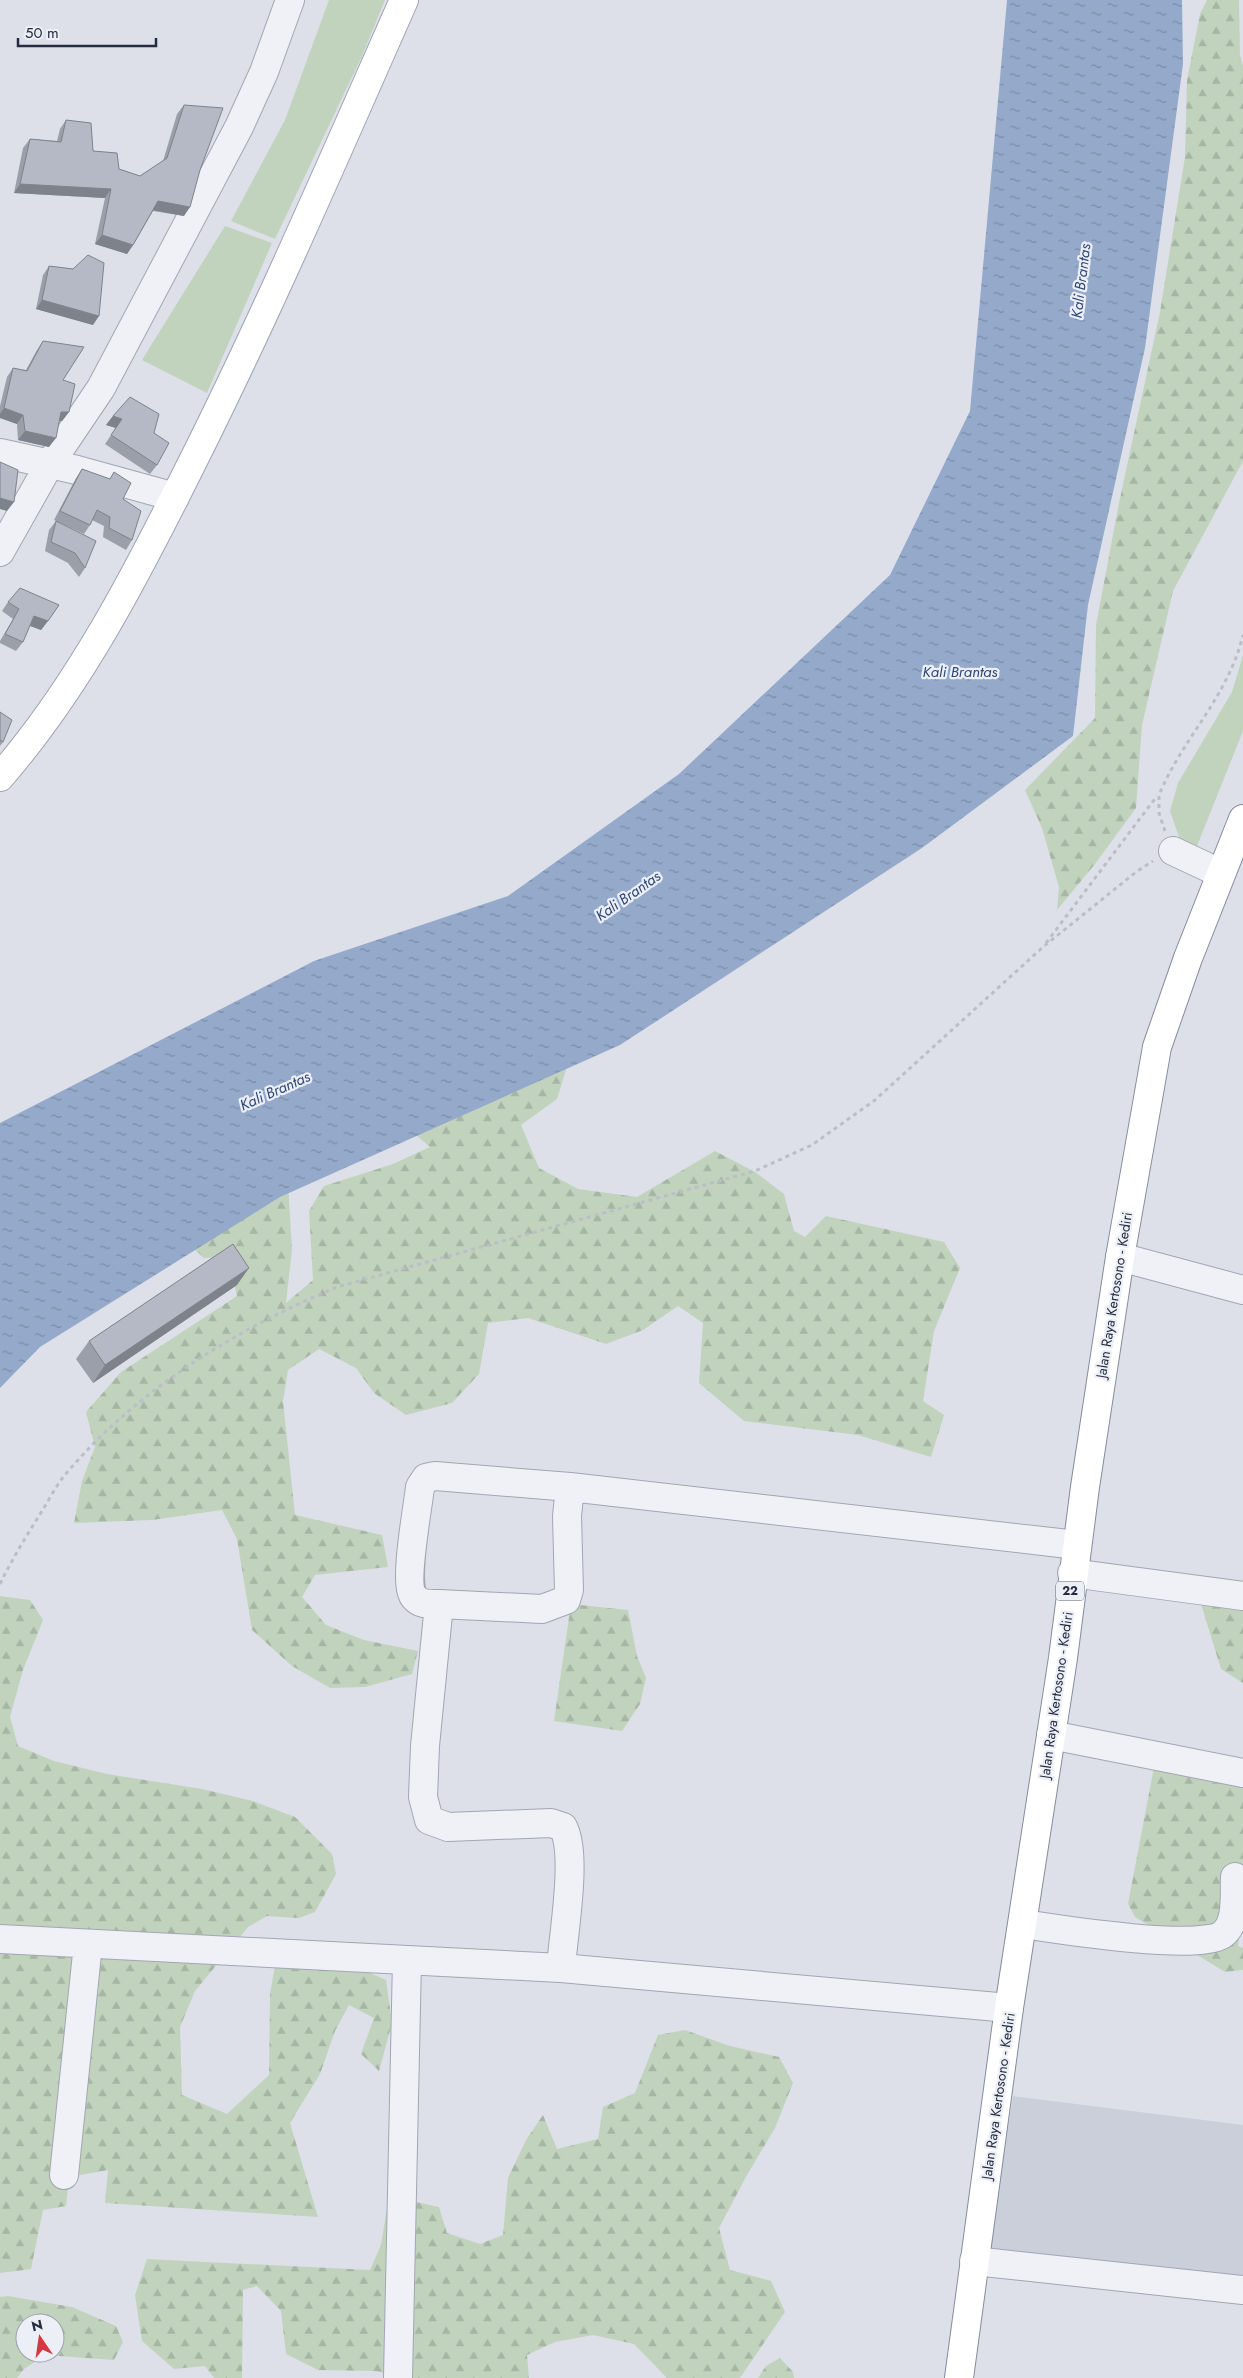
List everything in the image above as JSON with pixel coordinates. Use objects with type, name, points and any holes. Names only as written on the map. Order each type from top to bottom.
[{"type":"main road","points":[[0,777],[58,702],[98,639],[175,497],[240,367],[404,0]]},
{"type":"main road","name":"Jalan Raya Kertosono - Kediri","points":[[960,2378],[974,2260],[1009,2008],[1051,1735],[1072,1573],[1120,1257],[1158,1047],[1231,860],[1243,819]]},
{"type":"street","points":[[0,552],[62,467],[101,388],[239,127],[264,72],[290,0]]},
{"type":"street","points":[[0,453],[62,467],[175,497]]},
{"type":"street","points":[[1173,851],[1231,860]]},
{"type":"street","points":[[1120,1257],[1243,1290]]},
{"type":"street","points":[[570,1487],[567,1516],[569,1590],[566,1600],[542,1609],[422,1604],[413,1596],[409,1578],[420,1487],[426,1478],[435,1476],[570,1487],[1077,1545]]},
{"type":"street","points":[[1072,1573],[1243,1596]]},
{"type":"street","points":[[439,1604],[425,1746],[423,1797],[426,1811],[429,1820],[448,1827],[551,1823],[563,1827],[568,1835],[570,1862],[560,1968]]},
{"type":"street","points":[[1051,1735],[1243,1773]]},
{"type":"street","points":[[1023,1924],[1164,1941],[1211,1939],[1222,1936],[1230,1926],[1235,1877]]},
{"type":"street","points":[[0,1939],[560,1968],[1009,2008]]},
{"type":"street","points":[[64,2174],[88,1944]]},
{"type":"street","points":[[398,2378],[407,1960]]},
{"type":"street","points":[[974,2260],[1243,2290]]},
{"type":"path","points":[[1043,947],[1158,795],[1218,697],[1229,674],[1243,635]]},
{"type":"path","points":[[0,1584],[12,1560],[63,1477],[120,1417],[171,1377],[294,1306],[337,1287],[755,1171],[812,1145],[875,1100],[1043,947],[1136,872],[1173,851],[1159,813],[1158,795]]},
{"type":"shaded area","points":[[1013,2096],[1243,2125],[1243,2278],[989,2250]]},
{"type":"green space","points":[[329,0],[385,0],[362,56],[275,239],[231,221],[285,120]]},
{"type":"green space","points":[[1207,0],[1239,0],[1240,56],[1243,66],[1243,461],[1173,591],[1142,725],[1136,808],[1095,864],[1057,910],[1059,887],[1042,828],[1025,790],[1095,718],[1096,625],[1119,503],[1160,312],[1185,157],[1187,80],[1200,14]]},
{"type":"green space","points":[[225,226],[272,243],[207,393],[142,360]]},
{"type":"green space","points":[[1243,655],[1243,731],[1193,856],[1180,840],[1170,811],[1178,783],[1232,692]]},
{"type":"green space","points":[[570,1057],[557,1099],[521,1125],[539,1168],[578,1189],[637,1197],[715,1151],[755,1172],[784,1194],[794,1231],[805,1237],[826,1216],[944,1242],[960,1268],[934,1331],[923,1401],[944,1415],[931,1457],[858,1435],[744,1421],[699,1383],[703,1323],[678,1306],[643,1330],[606,1344],[528,1318],[488,1323],[479,1374],[452,1403],[406,1415],[374,1393],[356,1368],[319,1349],[288,1370],[283,1401],[295,1515],[382,1535],[388,1567],[315,1575],[302,1597],[326,1625],[364,1640],[418,1651],[412,1674],[365,1687],[330,1688],[292,1666],[252,1630],[237,1539],[222,1510],[152,1520],[74,1523],[82,1481],[95,1447],[86,1412],[121,1372],[237,1296],[228,1257],[204,1258],[175,1232],[287,1167],[292,1249],[286,1303],[313,1280],[309,1211],[324,1186],[393,1164],[430,1147],[393,1115]]},
{"type":"green space","points":[[0,1596],[30,1600],[43,1620],[23,1670],[10,1717],[18,1746],[54,1761],[107,1774],[202,1789],[253,1801],[295,1817],[332,1854],[336,1874],[315,1912],[299,1918],[267,1916],[248,1927],[195,1991],[180,2027],[182,2095],[227,2114],[269,2075],[270,1994],[277,1955],[347,1963],[386,1980],[392,2023],[379,2071],[361,2054],[374,2018],[349,2005],[335,2031],[320,2074],[290,2123],[318,2217],[105,2203],[108,2170],[69,2177],[66,2206],[43,2210],[31,2269],[0,2273]]},
{"type":"green space","points":[[571,1604],[628,1610],[637,1656],[646,1678],[640,1704],[622,1731],[554,1721]]},
{"type":"green space","points":[[1201,1604],[1243,1610],[1243,1683],[1221,1669]]},
{"type":"green space","points":[[1154,1767],[1243,1783],[1243,1907],[1238,1946],[1243,1948],[1243,1970],[1225,1972],[1135,1917],[1128,1904]]},
{"type":"green space","points":[[685,2030],[730,2046],[779,2057],[793,2083],[775,2128],[719,2228],[730,2270],[771,2281],[785,2312],[740,2378],[667,2378],[634,2344],[593,2335],[555,2342],[527,2355],[529,2378],[408,2378],[375,2371],[318,2370],[286,2354],[281,2311],[257,2286],[243,2290],[242,2378],[214,2378],[205,2366],[174,2369],[142,2341],[135,2295],[147,2259],[370,2270],[381,2245],[389,2196],[439,2207],[447,2233],[480,2244],[503,2235],[508,2178],[526,2140],[543,2115],[557,2149],[598,2139],[603,2107],[635,2093],[658,2035]]},
{"type":"green space","points":[[8,2296],[72,2307],[116,2326],[123,2342],[114,2360],[65,2356],[65,2313],[15,2313],[15,2363],[33,2363],[24,2369],[17,2378],[0,2378],[0,2297]]},
{"type":"green space","points":[[780,2358],[793,2372],[794,2378],[758,2378],[766,2366]]},
{"type":"water","name":"Kali Brantas","points":[[1007,0],[1182,0],[1183,64],[1145,348],[1088,605],[1073,736],[922,848],[620,1045],[280,1197],[40,1347],[0,1388],[0,1123],[314,961],[508,896],[679,774],[890,575],[970,411]]},
{"type":"building","points":[[184,105],[223,108],[200,170],[190,207],[158,201],[133,245],[102,235],[111,189],[20,184],[30,139],[61,142],[66,120],[91,123],[93,151],[117,153],[119,169],[140,176],[167,158]]},
{"type":"building","points":[[88,255],[104,263],[99,316],[42,300],[49,266],[73,269]]},
{"type":"building","points":[[43,341],[84,347],[63,380],[75,384],[69,412],[61,412],[56,438],[25,431],[23,415],[4,408],[13,368],[27,371]]},
{"type":"building","points":[[130,397],[159,414],[154,433],[169,443],[157,465],[111,435],[122,419],[113,416]]},
{"type":"building","points":[[0,462],[18,470],[14,502],[0,498]]},
{"type":"building","points":[[82,469],[110,479],[114,472],[131,483],[123,499],[141,511],[132,540],[109,528],[110,517],[97,510],[90,525],[60,511]]},
{"type":"building","points":[[56,521],[96,541],[85,568],[75,553],[51,542]]},
{"type":"building","points":[[20,588],[59,605],[48,621],[34,616],[23,642],[5,634],[19,609],[8,602]]},
{"type":"building","points":[[0,712],[12,720],[3,742],[0,740]]},
{"type":"building","points":[[233,1244],[249,1268],[105,1365],[89,1341]]}]
